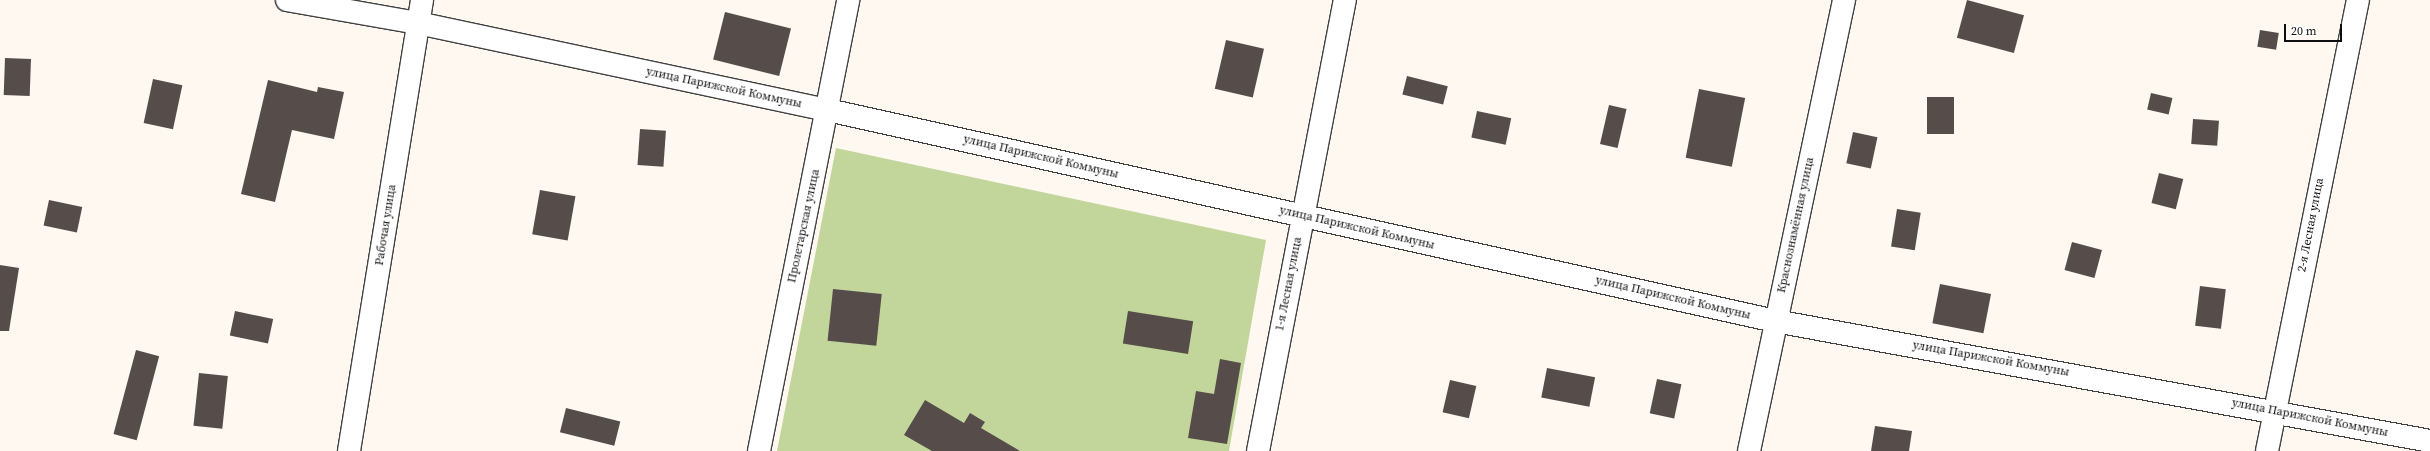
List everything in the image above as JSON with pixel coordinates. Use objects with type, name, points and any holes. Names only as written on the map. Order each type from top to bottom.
[{"type":"street","name":"улица Парижской Коммуны","points":[[287,0],[418,23],[828,110],[1775,321],[2275,410],[2430,441]]},
{"type":"street","name":"Рабочая улица","points":[[349,451],[422,0]]},
{"type":"street","name":"Пролетарская улица","points":[[759,451],[828,110],[848,0]]},
{"type":"street","name":"1-я Лесная улица","points":[[1258,451],[1344,0]]},
{"type":"street","name":"Краснознамённая улица","points":[[1749,451],[1775,321],[1844,0]]},
{"type":"street","name":"2-я Лесная улица","points":[[2267,451],[2358,0]]},
{"type":"green space","points":[[836,148],[1266,240],[1229,451],[777,451]]},
{"type":"building","points":[[1967,0],[2024,15],[2014,53],[1957,38]]},
{"type":"building","points":[[725,12],[791,28],[779,76],[713,60]]},
{"type":"building","points":[[2260,30],[2279,33],[2276,50],[2257,47]]},
{"type":"building","points":[[1226,40],[1264,49],[1253,97],[1215,89]]},
{"type":"building","points":[[5,58],[31,59],[30,96],[4,95]]},
{"type":"building","points":[[1407,76],[1448,86],[1443,105],[1402,94]]},
{"type":"building","points":[[153,79],[182,85],[173,129],[144,123]]},
{"type":"building","points":[[268,80],[317,92],[318,87],[344,92],[334,139],[292,130],[275,202],[241,194]]},
{"type":"building","points":[[1699,89],[1745,98],[1732,167],[1686,158]]},
{"type":"building","points":[[2151,93],[2172,98],[2169,115],[2147,110]]},
{"type":"building","points":[[1927,97],[1954,97],[1954,134],[1927,134]]},
{"type":"building","points":[[1609,105],[1627,109],[1618,148],[1600,144]]},
{"type":"building","points":[[1477,111],[1511,118],[1506,145],[1471,137]]},
{"type":"building","points":[[2193,119],[2219,121],[2217,146],[2191,144]]},
{"type":"building","points":[[640,129],[666,131],[663,167],[637,165]]},
{"type":"building","points":[[1853,132],[1877,137],[1871,168],[1846,163]]},
{"type":"building","points":[[2159,173],[2183,179],[2176,209],[2152,203]]},
{"type":"building","points":[[540,190],[575,196],[568,241],[532,234]]},
{"type":"building","points":[[49,200],[82,207],[77,233],[44,225]]},
{"type":"building","points":[[1897,209],[1921,213],[1915,250],[1891,247]]},
{"type":"building","points":[[2072,242],[2102,250],[2094,278],[2064,270]]},
{"type":"building","points":[[0,265],[19,268],[9,331],[0,331]]},
{"type":"building","points":[[1940,284],[1991,294],[1983,333],[1932,323]]},
{"type":"building","points":[[2200,286],[2226,289],[2221,329],[2195,326]]},
{"type":"building","points":[[833,289],[882,294],[876,346],[828,341]]},
{"type":"building","points":[[235,311],[273,319],[268,344],[230,335]]},
{"type":"building","points":[[1128,311],[1193,321],[1188,354],[1123,344]]},
{"type":"building","points":[[136,350],[159,356],[137,440],[113,434]]},
{"type":"building","points":[[1220,359],[1241,363],[1227,444],[1188,438],[1196,391],[1214,394]]},
{"type":"building","points":[[1547,368],[1595,377],[1589,407],[1541,397]]},
{"type":"building","points":[[199,373],[228,376],[222,429],[193,426]]},
{"type":"building","points":[[1657,379],[1681,384],[1674,418],[1650,413]]},
{"type":"building","points":[[1450,380],[1476,386],[1469,418],[1443,412]]},
{"type":"building","points":[[925,400],[964,423],[970,413],[985,422],[981,428],[1020,451],[932,451],[904,435]]},
{"type":"building","points":[[566,408],[620,422],[614,446],[560,432]]},
{"type":"building","points":[[1875,426],[1912,431],[1909,451],[1871,451]]}]
